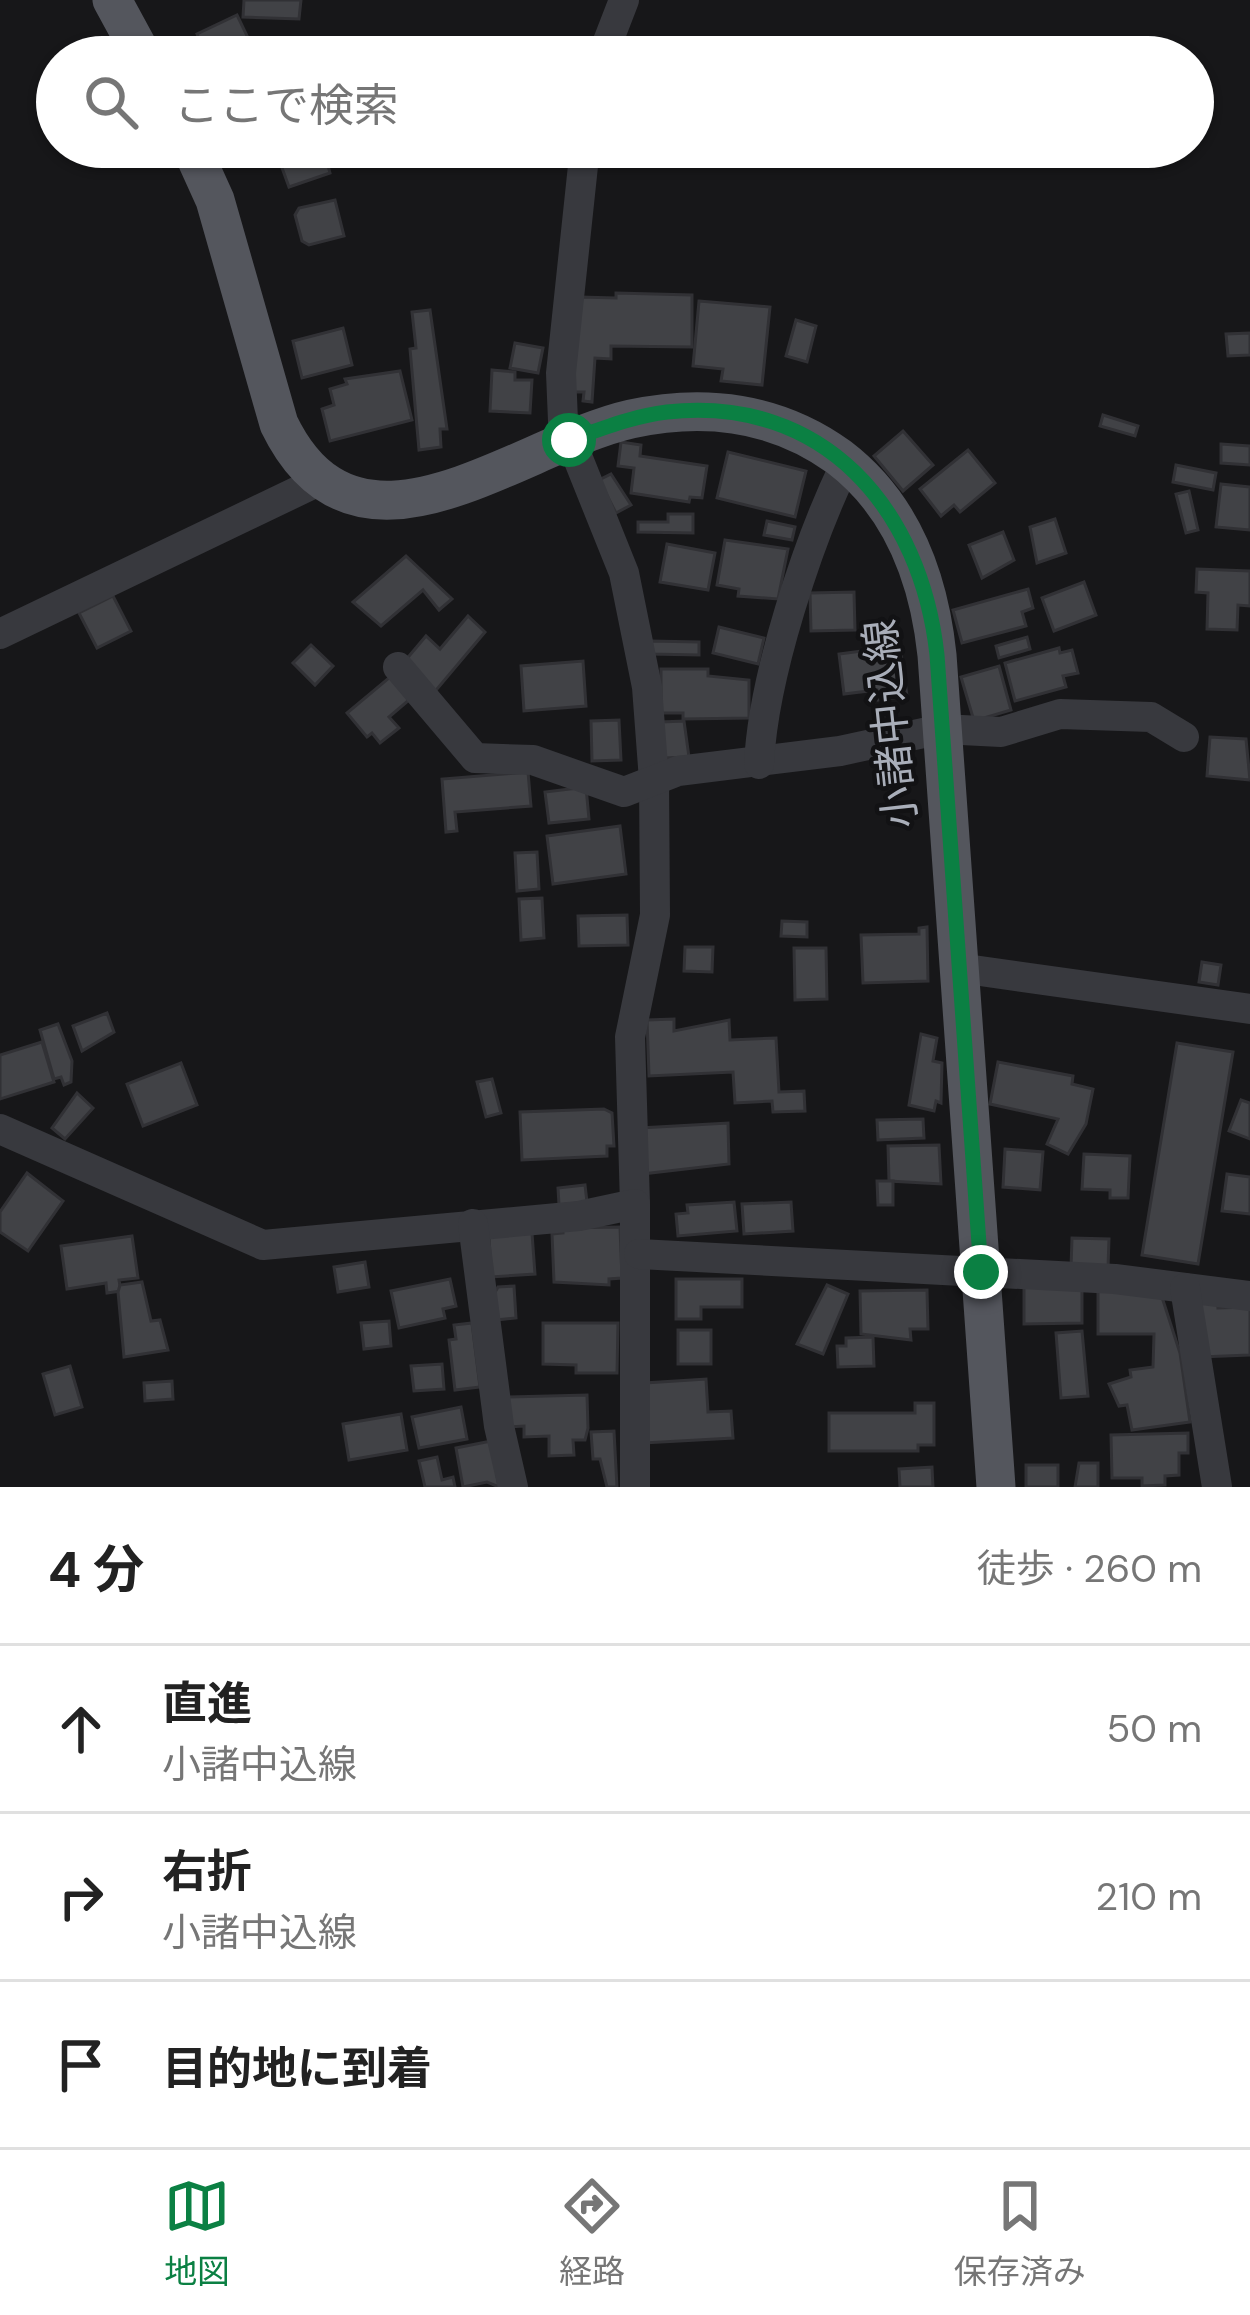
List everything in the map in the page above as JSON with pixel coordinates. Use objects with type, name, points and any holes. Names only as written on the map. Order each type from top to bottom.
[{"type":"main road","points":[[112,0],[132,36]]},
{"type":"main road","points":[[201,168],[215,200],[279,424],[292,452],[321,480]]},
{"type":"main road","name":"小諸中込線","points":[[321,480],[371,500],[432,496],[626,420],[705,411],[773,421],[846,463],[872,487],[908,541],[934,629],[996,1487]]},
{"type":"street","points":[[610,36],[624,0]]},
{"type":"street","points":[[584,168],[561,373],[562,421],[624,573],[647,687],[654,780],[655,915],[630,1037],[639,1255],[632,1379],[634,1487]]},
{"type":"street","points":[[759,764],[788,628],[816,531],[846,463]]},
{"type":"street","points":[[0,634],[321,480]]},
{"type":"street","points":[[398,667],[475,758],[533,760],[625,792],[647,788],[654,780],[678,771],[759,764],[942,729],[1001,732],[1060,714],[1151,717],[1184,736]]},
{"type":"street","points":[[959,968],[1250,1009]]},
{"type":"street","points":[[0,1129],[263,1245],[579,1216],[635,1204]]},
{"type":"street","points":[[473,1224],[499,1426],[513,1487]]},
{"type":"street","points":[[639,1255],[981,1272],[1250,1296]]},
{"type":"street","points":[[1185,1288],[1217,1487]]},
{"type":"building","points":[[244,0],[301,0],[299,19],[243,17]]},
{"type":"building","points":[[237,15],[247,36],[198,36]]},
{"type":"building","points":[[282,168],[329,168],[330,173],[289,187]]},
{"type":"building","points":[[335,200],[344,236],[309,245],[302,241],[295,215],[299,208]]},
{"type":"building","points":[[616,293],[692,295],[692,347],[611,346],[611,359],[595,358],[592,402],[583,401],[584,392],[569,392],[581,297],[616,298]]},
{"type":"building","points":[[699,301],[770,307],[762,385],[721,381],[723,369],[693,366]]},
{"type":"building","points":[[430,310],[447,429],[440,429],[441,447],[419,450],[410,349],[416,348],[412,312]]},
{"type":"building","points":[[796,320],[816,326],[807,362],[786,356]]},
{"type":"building","points":[[343,328],[352,365],[302,378],[293,341]]},
{"type":"building","points":[[1250,333],[1250,355],[1228,356],[1226,334]]},
{"type":"building","points":[[515,343],[543,348],[538,373],[510,368]]},
{"type":"building","points":[[492,370],[515,372],[515,380],[532,380],[530,413],[490,411]]},
{"type":"building","points":[[400,371],[412,420],[330,441],[322,409],[334,405],[330,389],[347,384],[345,379]]},
{"type":"building","points":[[1103,415],[1138,426],[1135,436],[1100,426]]},
{"type":"building","points":[[903,431],[933,465],[903,491],[874,456]]},
{"type":"building","points":[[621,442],[641,445],[640,456],[707,466],[702,498],[690,497],[689,502],[631,493],[634,468],[618,466]]},
{"type":"building","points":[[1221,444],[1250,446],[1250,465],[1221,463]]},
{"type":"building","points":[[968,450],[995,483],[960,512],[954,505],[941,516],[920,489]]},
{"type":"building","points":[[728,452],[806,471],[795,517],[717,498]]},
{"type":"building","points":[[1176,465],[1216,473],[1213,490],[1173,482]]},
{"type":"building","points":[[611,474],[631,505],[616,513],[599,480]]},
{"type":"building","points":[[1221,484],[1250,487],[1250,530],[1216,527]]},
{"type":"building","points":[[1189,491],[1198,530],[1186,533],[1176,494]]},
{"type":"building","points":[[668,514],[693,514],[693,533],[638,532],[638,522],[668,522]]},
{"type":"building","points":[[1055,519],[1066,553],[1037,563],[1030,527]]},
{"type":"building","points":[[767,521],[795,527],[792,540],[764,535]]},
{"type":"building","points":[[1003,532],[1014,560],[982,578],[969,545]]},
{"type":"building","points":[[725,540],[788,549],[778,599],[738,596],[739,589],[717,585]]},
{"type":"building","points":[[667,544],[715,553],[708,590],[660,582]]},
{"type":"building","points":[[406,556],[452,599],[439,610],[423,590],[381,626],[353,602]]},
{"type":"building","points":[[1197,569],[1250,571],[1250,606],[1238,605],[1237,630],[1207,629],[1208,593],[1196,592]]},
{"type":"building","points":[[1084,582],[1096,615],[1054,631],[1042,598]]},
{"type":"building","points":[[1028,589],[1033,608],[1022,612],[1026,626],[962,643],[953,610]]},
{"type":"building","points":[[854,592],[855,630],[811,631],[810,593]]},
{"type":"building","points":[[113,596],[131,631],[97,648],[79,613]]},
{"type":"building","points":[[468,616],[485,632],[432,695],[404,662],[426,636],[440,649]]},
{"type":"building","points":[[719,627],[764,638],[758,664],[713,653]]},
{"type":"building","points":[[1027,637],[1030,649],[999,658],[996,646]]},
{"type":"building","points":[[650,641],[699,642],[699,655],[650,654]]},
{"type":"building","points":[[311,645],[333,666],[315,685],[293,663]]},
{"type":"building","points":[[900,646],[907,696],[878,700],[877,690],[844,694],[839,654]]},
{"type":"building","points":[[1059,648],[1060,653],[1072,650],[1078,673],[1063,676],[1066,687],[1015,701],[1005,663]]},
{"type":"building","points":[[583,661],[586,706],[524,711],[521,666]]},
{"type":"building","points":[[999,666],[1011,710],[974,721],[961,677]]},
{"type":"building","points":[[661,669],[708,669],[708,676],[749,680],[749,718],[683,719],[683,713],[661,713]]},
{"type":"building","points":[[390,677],[409,700],[389,717],[399,728],[380,743],[372,733],[367,737],[347,713]]},
{"type":"building","points":[[619,720],[621,760],[592,761],[591,721]]},
{"type":"building","points":[[684,721],[689,757],[663,758],[661,722]]},
{"type":"building","points":[[1210,737],[1246,739],[1250,780],[1207,776]]},
{"type":"building","points":[[528,772],[531,806],[455,812],[457,831],[446,832],[442,779]]},
{"type":"building","points":[[586,787],[589,819],[549,823],[545,792]]},
{"type":"building","points":[[620,826],[626,874],[553,884],[547,836]]},
{"type":"building","points":[[537,852],[539,889],[517,891],[515,853]]},
{"type":"building","points":[[542,898],[544,938],[521,940],[519,899]]},
{"type":"building","points":[[627,915],[628,945],[579,946],[578,916]]},
{"type":"building","points":[[782,921],[807,922],[807,937],[781,936]]},
{"type":"building","points":[[927,927],[928,981],[863,983],[861,935],[919,934],[919,928]]},
{"type":"building","points":[[685,947],[713,947],[712,972],[684,971]]},
{"type":"building","points":[[794,948],[826,948],[827,999],[795,1000]]},
{"type":"building","points":[[1202,962],[1221,965],[1218,985],[1199,982]]},
{"type":"building","points":[[107,1013],[114,1032],[82,1051],[73,1026]]},
{"type":"building","points":[[674,1019],[674,1031],[729,1020],[730,1040],[776,1038],[779,1092],[804,1091],[805,1111],[773,1112],[772,1101],[735,1103],[733,1072],[649,1076],[647,1020]]},
{"type":"building","points":[[58,1024],[72,1061],[71,1082],[64,1085],[61,1077],[54,1079],[40,1030]]},
{"type":"building","points":[[921,1034],[937,1038],[933,1061],[942,1063],[941,1103],[936,1101],[934,1111],[909,1105]]},
{"type":"building","points":[[42,1042],[54,1082],[0,1099],[0,1055]]},
{"type":"building","points":[[1177,1043],[1233,1052],[1198,1264],[1142,1255]]},
{"type":"building","points":[[998,1062],[1073,1076],[1072,1084],[1093,1089],[1086,1124],[1068,1154],[1047,1144],[1058,1119],[990,1104]]},
{"type":"building","points":[[181,1063],[197,1105],[143,1126],[127,1084]]},
{"type":"building","points":[[492,1079],[501,1113],[486,1117],[477,1082]]},
{"type":"building","points":[[77,1093],[93,1108],[65,1139],[52,1128]]},
{"type":"building","points":[[1241,1100],[1250,1103],[1250,1139],[1229,1131]]},
{"type":"building","points":[[604,1109],[612,1113],[614,1146],[607,1146],[607,1156],[522,1160],[520,1112]]},
{"type":"building","points":[[923,1119],[924,1138],[878,1140],[877,1120]]},
{"type":"building","points":[[728,1123],[729,1164],[642,1174],[640,1128]]},
{"type":"building","points":[[939,1145],[941,1184],[889,1181],[888,1146]]},
{"type":"building","points":[[1005,1149],[1043,1152],[1040,1190],[1003,1187]]},
{"type":"building","points":[[1084,1154],[1130,1156],[1128,1198],[1110,1198],[1110,1190],[1082,1189]]},
{"type":"building","points":[[27,1173],[63,1201],[28,1251],[0,1232],[0,1212]]},
{"type":"building","points":[[1227,1174],[1250,1177],[1250,1214],[1222,1211]]},
{"type":"building","points":[[877,1181],[893,1181],[893,1205],[878,1205]]},
{"type":"building","points":[[585,1185],[587,1202],[559,1205],[558,1188]]},
{"type":"building","points":[[734,1202],[737,1231],[678,1236],[676,1214],[688,1213],[687,1205]]},
{"type":"building","points":[[791,1202],[793,1231],[744,1234],[742,1204]]},
{"type":"building","points":[[620,1227],[622,1278],[609,1279],[609,1285],[554,1282],[552,1234],[563,1233],[563,1228]]},
{"type":"building","points":[[532,1233],[535,1274],[491,1277],[489,1236]]},
{"type":"building","points":[[132,1236],[138,1278],[119,1280],[121,1291],[107,1293],[106,1283],[67,1289],[61,1246]]},
{"type":"building","points":[[1072,1238],[1109,1239],[1108,1268],[1071,1267]]},
{"type":"building","points":[[365,1262],[369,1287],[338,1292],[334,1267]]},
{"type":"building","points":[[450,1279],[456,1306],[443,1309],[445,1318],[399,1328],[391,1291]]},
{"type":"building","points":[[676,1279],[742,1279],[742,1307],[701,1307],[701,1319],[676,1319]]},
{"type":"building","points":[[142,1282],[151,1321],[160,1320],[168,1350],[124,1357],[118,1292],[120,1285]]},
{"type":"building","points":[[827,1285],[848,1294],[823,1354],[797,1344]]},
{"type":"building","points":[[514,1286],[516,1318],[496,1320],[494,1294],[498,1287]]},
{"type":"building","points":[[1082,1286],[1082,1323],[1024,1324],[1024,1287]]},
{"type":"building","points":[[927,1290],[928,1329],[910,1329],[911,1340],[861,1334],[860,1291]]},
{"type":"building","points":[[1098,1290],[1161,1294],[1180,1353],[1190,1422],[1132,1430],[1127,1405],[1119,1406],[1109,1384],[1131,1377],[1130,1370],[1153,1367],[1154,1334],[1098,1334]]},
{"type":"building","points":[[1218,1302],[1218,1308],[1250,1307],[1250,1355],[1201,1357],[1193,1303]]},
{"type":"building","points":[[389,1321],[391,1346],[364,1349],[361,1323]]},
{"type":"building","points":[[472,1323],[480,1387],[455,1390],[449,1340],[456,1339],[454,1325]]},
{"type":"building","points":[[543,1323],[618,1323],[617,1373],[576,1373],[576,1365],[543,1364]]},
{"type":"building","points":[[678,1330],[711,1330],[711,1364],[678,1364]]},
{"type":"building","points":[[1082,1331],[1088,1396],[1061,1398],[1056,1333]]},
{"type":"building","points":[[873,1337],[874,1366],[838,1367],[837,1346],[846,1346],[846,1338]]},
{"type":"building","points":[[442,1364],[444,1389],[414,1391],[411,1366]]},
{"type":"building","points":[[70,1366],[82,1407],[55,1415],[43,1374]]},
{"type":"building","points":[[706,1379],[708,1412],[731,1411],[733,1438],[644,1443],[645,1383]]},
{"type":"building","points":[[172,1381],[173,1399],[145,1401],[144,1383]]},
{"type":"building","points":[[587,1395],[588,1428],[585,1440],[573,1440],[574,1455],[549,1456],[549,1436],[524,1437],[524,1426],[506,1427],[505,1397]]},
{"type":"building","points":[[915,1403],[934,1403],[934,1445],[918,1445],[918,1451],[829,1451],[829,1413],[915,1413]]},
{"type":"building","points":[[461,1407],[467,1439],[419,1448],[412,1417]]},
{"type":"building","points":[[401,1414],[407,1450],[349,1460],[343,1424]]},
{"type":"building","points":[[614,1431],[617,1487],[607,1487],[600,1459],[593,1459],[591,1432]]},
{"type":"building","points":[[1188,1433],[1188,1453],[1179,1453],[1179,1475],[1165,1476],[1165,1485],[1142,1486],[1142,1478],[1112,1478],[1111,1435]]},
{"type":"building","points":[[491,1441],[499,1487],[487,1482],[463,1487],[456,1448]]},
{"type":"building","points":[[437,1457],[442,1480],[453,1477],[455,1487],[425,1487],[419,1461]]},
{"type":"building","points":[[1079,1463],[1098,1463],[1098,1487],[1075,1487]]},
{"type":"building","points":[[1026,1465],[1058,1465],[1058,1487],[1026,1487]]},
{"type":"building","points":[[932,1467],[933,1487],[900,1487],[899,1469]]},
{"type":"route","points":[[569,440],[667,412],[705,411],[773,421],[805,435],[846,463],[872,487],[908,541],[929,606],[937,655],[981,1272]]}]
